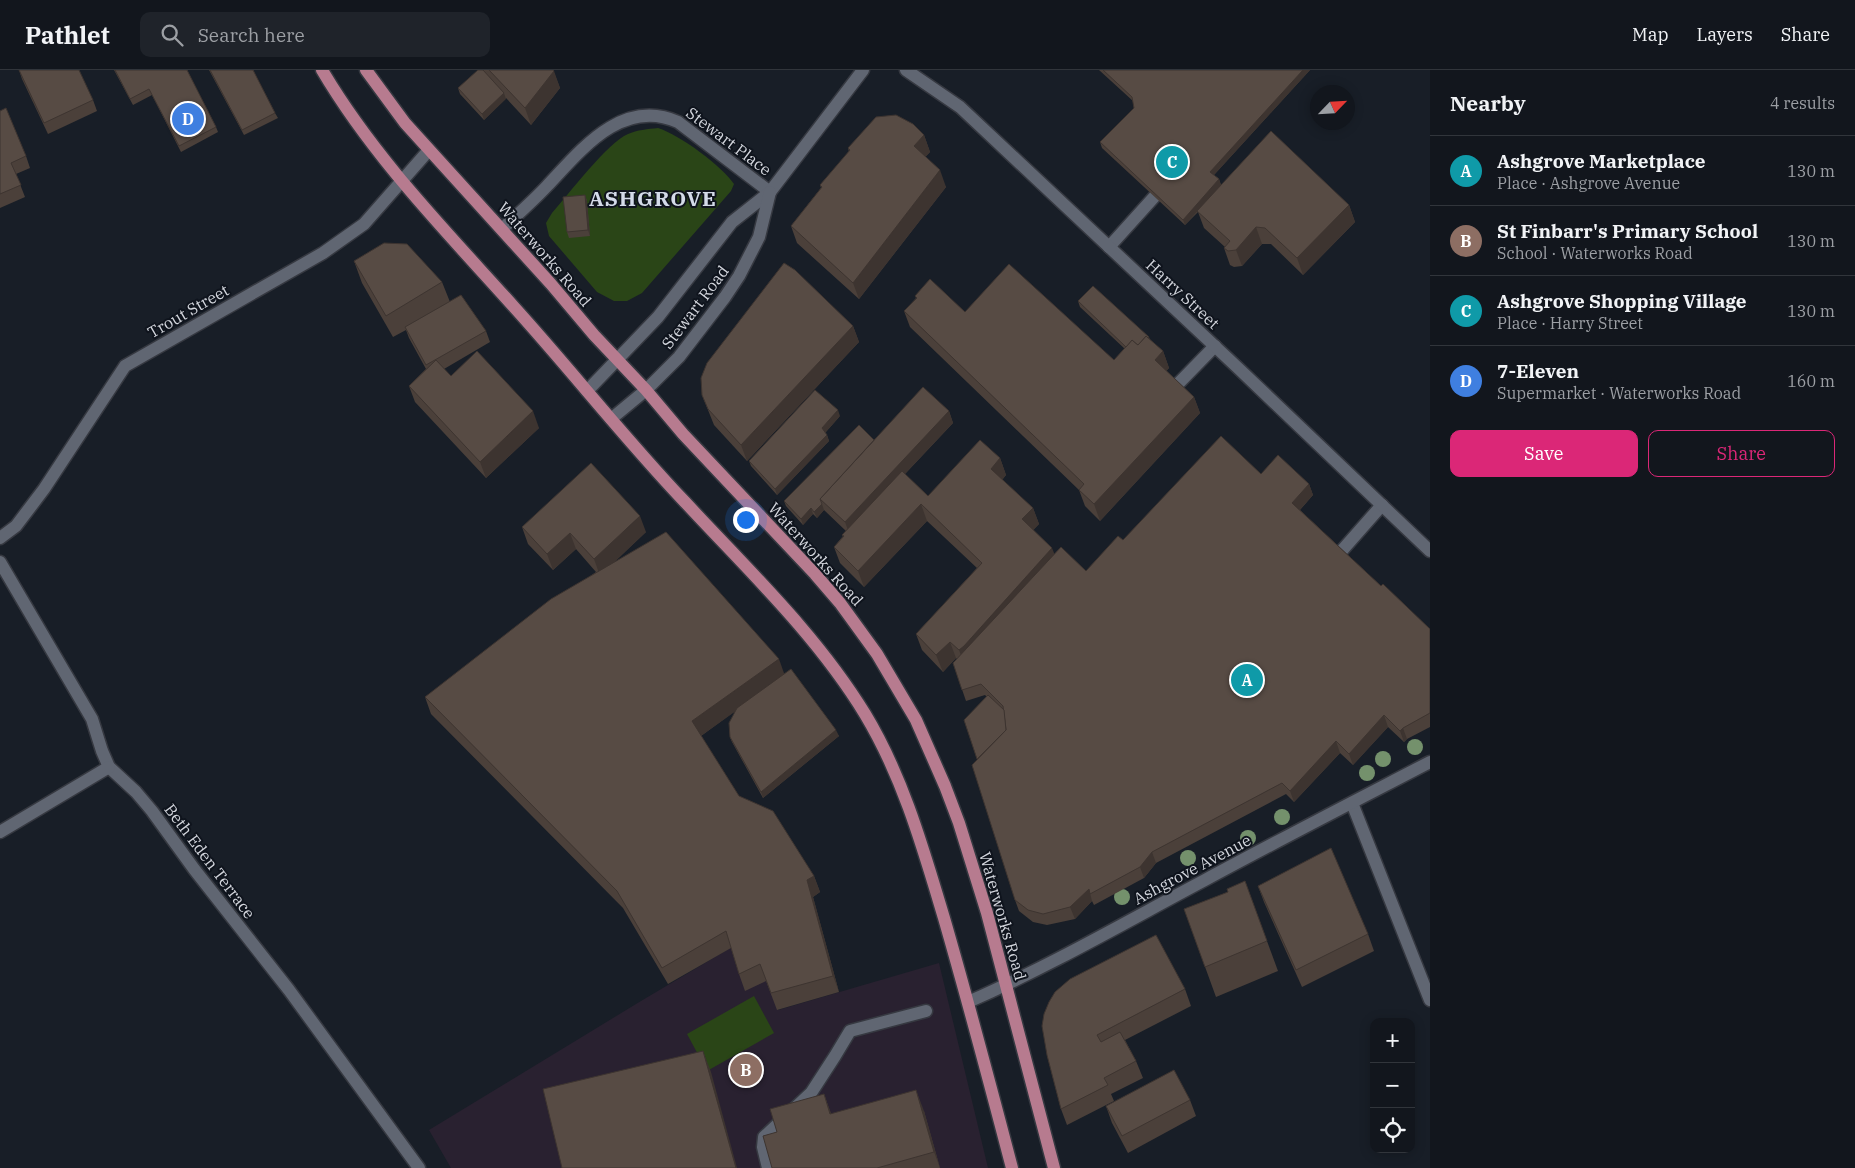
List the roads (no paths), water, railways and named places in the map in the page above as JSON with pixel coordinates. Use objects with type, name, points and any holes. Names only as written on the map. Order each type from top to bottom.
[{"type":"main road","points":[[322,70],[357,125],[402,181],[612,419],[642,456],[795,619],[838,674],[865,715],[882,746],[911,812],[926,856],[968,1002],[1012,1168]]},
{"type":"main road","name":"Waterworks Road","points":[[366,70],[405,123],[429,150],[646,390],[683,434],[840,603],[896,684],[932,754],[959,823],[978,883],[1054,1168]]},
{"type":"street","name":"Stewart Road","points":[[587,392],[658,317],[732,222],[770,192],[863,70]]},
{"type":"street","name":"Harry Street","points":[[906,70],[960,107],[1430,551]]},
{"type":"street","name":"Stewart Place","points":[[502,229],[528,206],[589,142],[613,125],[628,119],[651,115],[667,117],[678,122],[770,192]]},
{"type":"street","name":"Trout Street","points":[[0,538],[16,526],[44,489],[125,366],[323,253],[349,236],[373,216],[429,150]]},
{"type":"street","points":[[1110,247],[1164,186]]},
{"type":"street","name":"Stewart Road","points":[[612,419],[646,390],[678,357],[739,276],[759,237],[770,192]]},
{"type":"street","points":[[1174,388],[1215,346]]},
{"type":"street","points":[[1338,554],[1382,506]]},
{"type":"street","name":"Beth Eden Terrace","points":[[0,562],[92,718],[109,767],[136,792],[289,990],[419,1168]]},
{"type":"street","name":"Ashgrove Avenue","points":[[968,1002],[1006,986],[1102,937],[1430,762]]},
{"type":"street","points":[[0,832],[109,767]]},
{"type":"street","points":[[1352,803],[1430,1000]]},
{"type":"street","points":[[768,1168],[763,1147],[764,1137],[811,1093],[850,1031],[926,1012]]},
{"type":"place","name":"7-Eleven","points":[[188,119]]},
{"type":"place","name":"Ashgrove Shopping Village","points":[[1172,162]]},
{"type":"place","name":"Ashgrove Marketplace","points":[[1247,680]]},
{"type":"place","name":"St Finbarr's Primary School","points":[[746,1070]]},
{"type":"district","name":"ASHGROVE","points":[[653,198]]}]
